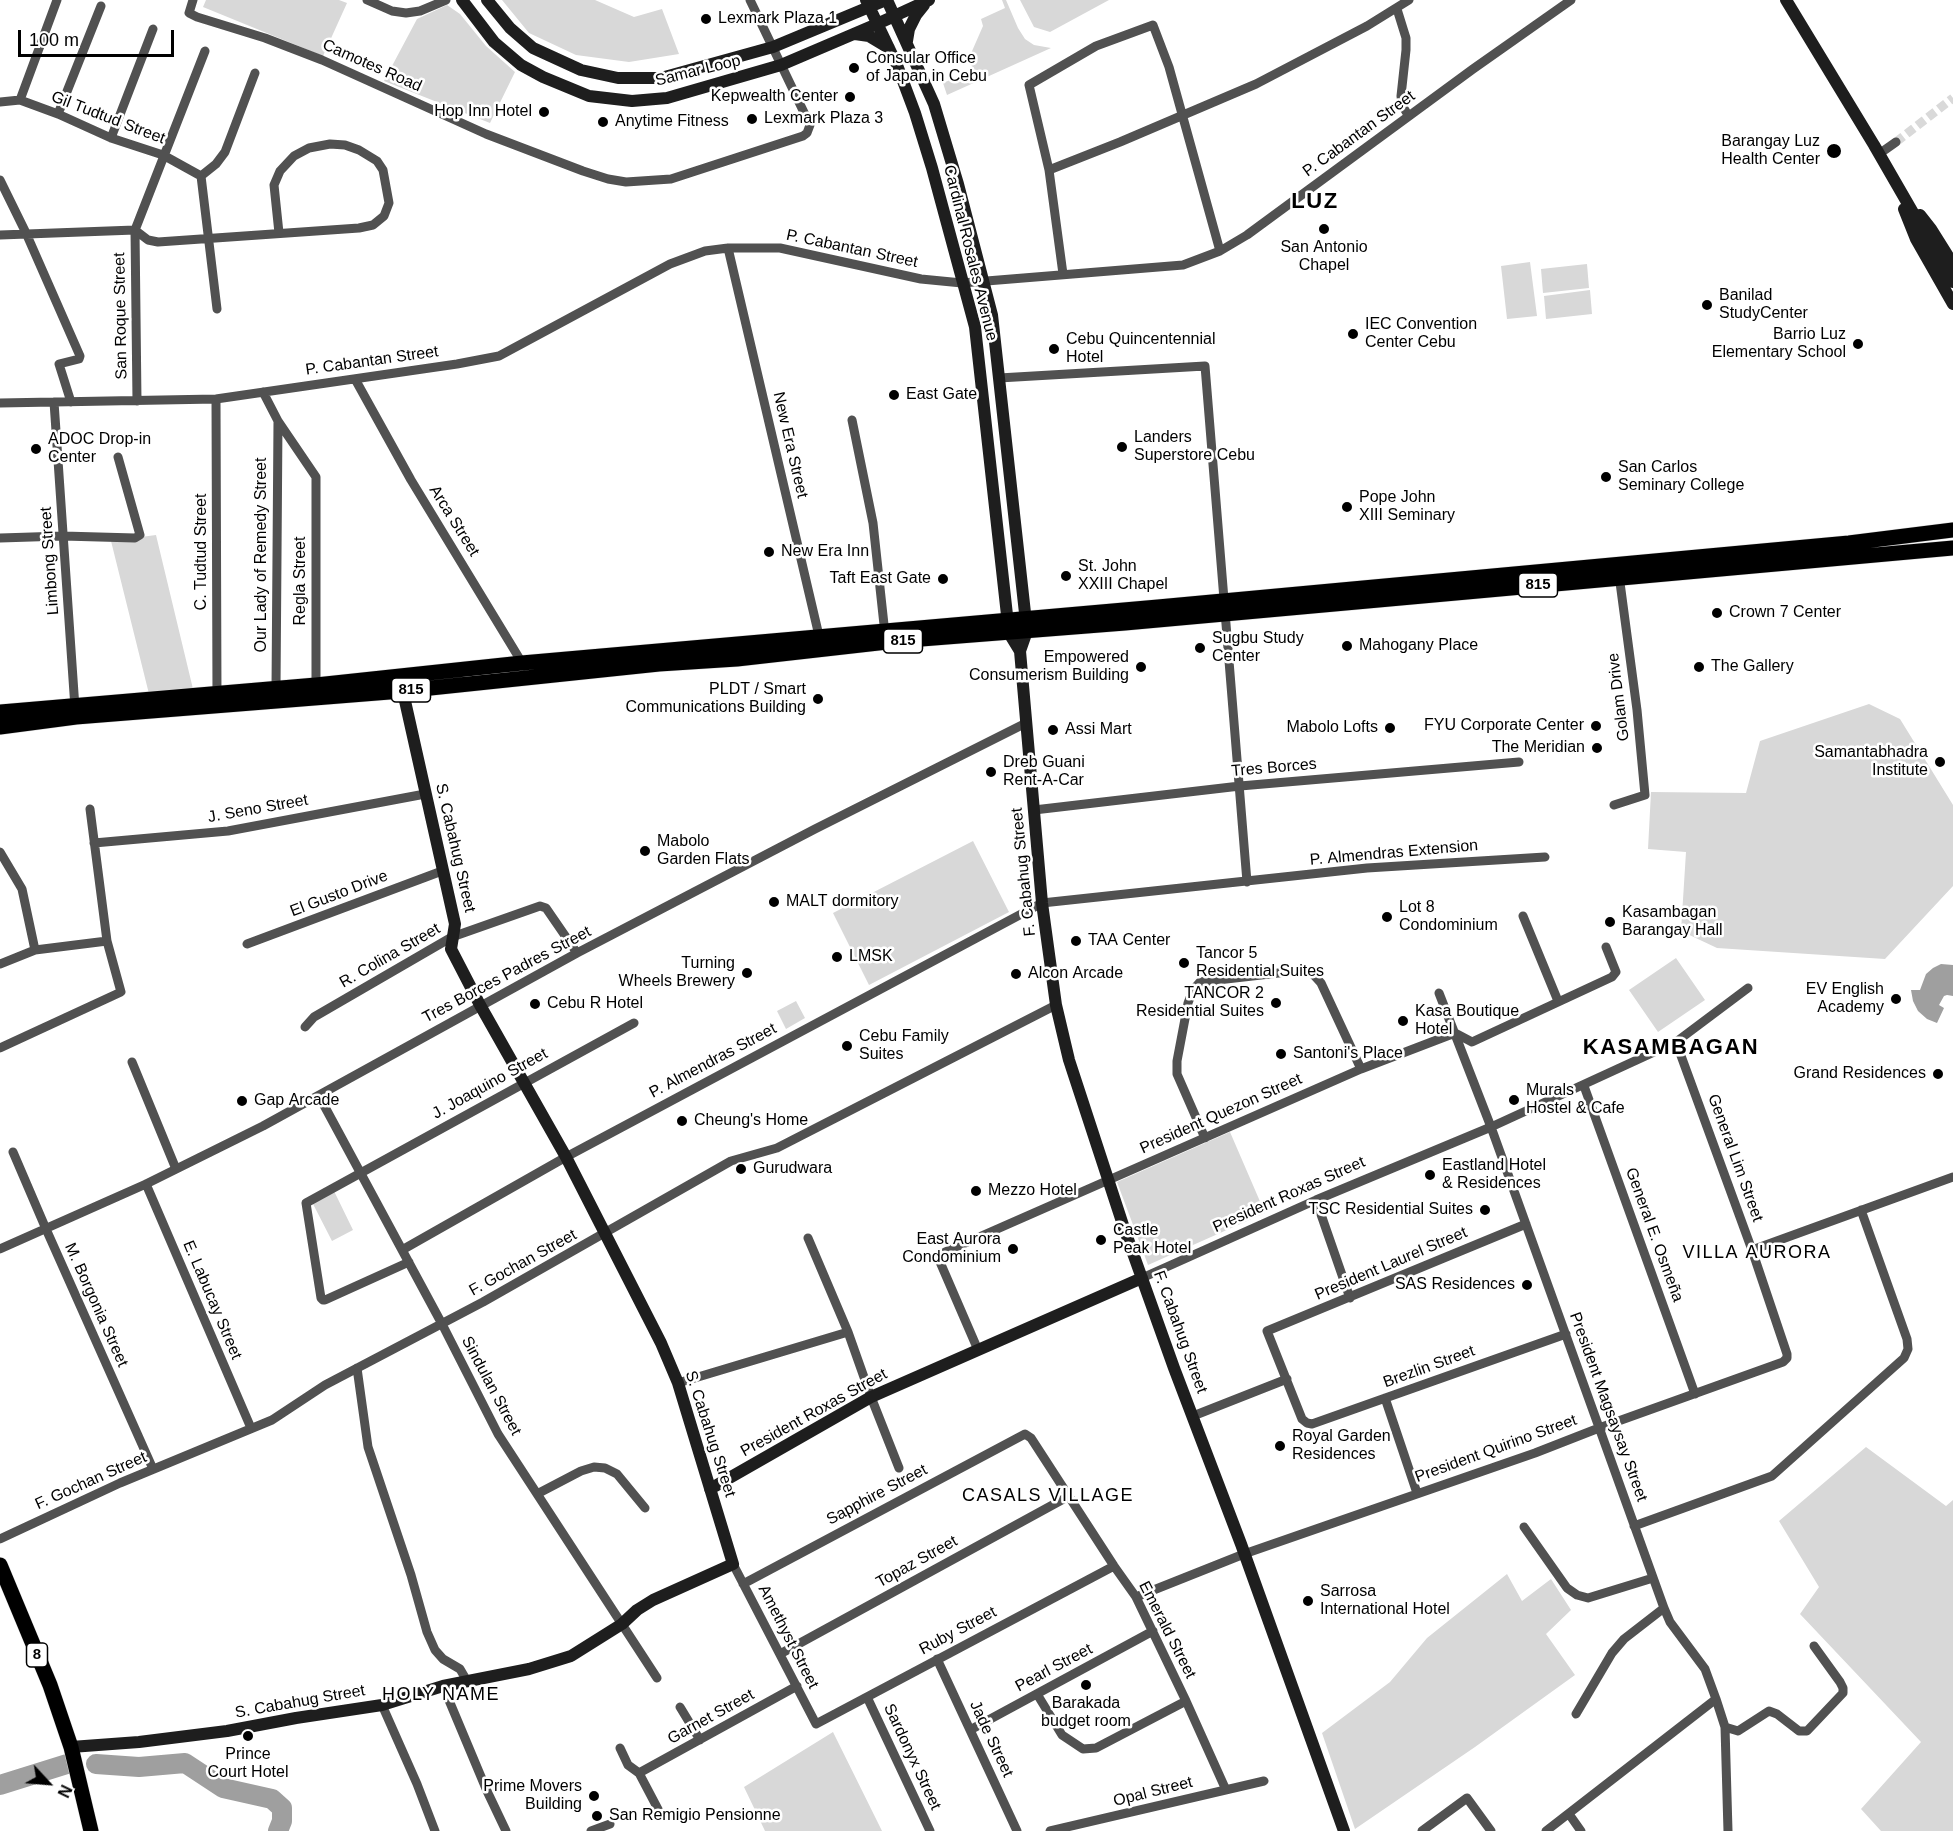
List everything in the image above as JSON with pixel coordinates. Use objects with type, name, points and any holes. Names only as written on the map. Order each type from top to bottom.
[{"type":"main road","name":"Samar Loop","points":[[462,0],[494,42],[521,65],[574,91],[598,98],[632,101],[667,98],[781,65],[929,0]]},
{"type":"main road","name":"Samar Loop","points":[[487,0],[510,28],[533,48],[581,70],[606,77],[661,78],[773,47],[844,18],[868,4],[887,0]]},
{"type":"main road","points":[[844,18],[854,0]]},
{"type":"main road","name":"Cardinal Rosales Avenue","points":[[887,0],[934,104],[958,184],[992,315],[1026,625]]},
{"type":"main road","points":[[907,41],[909,29],[916,15],[929,0]]},
{"type":"main road","points":[[1786,0],[1953,282]]},
{"type":"main road","name":"Cardinal Rosales Avenue","points":[[868,4],[889,48],[918,124],[975,327],[1009,626]]},
{"type":"main road","points":[[855,34],[869,36],[889,48]]},
{"type":"main road","points":[[1901,191],[1931,229],[1953,264]]},
{"type":"main road","points":[[1901,191],[1905,214],[1953,304]]},
{"type":"main road","name":"815","points":[[1619,571],[1953,530]]},
{"type":"main road","name":"815","points":[[218,699],[276,688],[401,684],[522,663],[820,643],[1619,571],[1953,548]]},
{"type":"main road","name":"F. Cabahug Street","points":[[1026,625],[1020,651],[1042,903],[1056,1005],[1069,1059],[1107,1181],[1344,1831]]},
{"type":"main road","name":"F. Cabahug Street","points":[[1009,626],[1020,651]]},
{"type":"main road","name":"815","points":[[1,716],[75,712],[401,684],[530,677],[737,659],[820,643]]},
{"type":"main road","name":"S. Cabahug Street","points":[[74,1758],[139,1742],[227,1731],[382,1705],[443,1686],[529,1669],[571,1656],[622,1624],[652,1600],[734,1564],[678,1383],[661,1342],[566,1157],[451,949],[455,924],[401,684]]},
{"type":"main road","name":"President Roxas Street","points":[[710,1489],[871,1397],[1142,1278]]},
{"type":"main road","name":"8","points":[[0,1565],[50,1685],[74,1758],[91,1831]]},
{"type":"street","points":[[20,100],[57,0]]},
{"type":"street","name":"Camotes Road","points":[[193,0],[189,13],[197,17],[265,38],[322,60],[486,134],[583,171],[626,182],[671,179],[807,133],[810,125],[750,0]]},
{"type":"street","points":[[367,0],[392,11],[406,13],[446,0]]},
{"type":"street","points":[[1049,170],[1266,79],[1397,9],[1409,0]]},
{"type":"street","name":"P. Cabantan Street","points":[[0,403],[216,399],[500,356],[670,264],[705,251],[728,248],[780,248],[921,279],[962,283],[1183,265],[1220,251],[1247,235],[1408,116],[1571,0]]},
{"type":"street","points":[[58,114],[101,6]]},
{"type":"street","points":[[1397,9],[1404,30],[1406,50],[1401,96],[1402,105],[1408,116]]},
{"type":"street","points":[[1063,274],[1049,170],[1029,85],[1096,46],[1153,25],[1169,67],[1220,251]]},
{"type":"street","points":[[111,138],[153,29]]},
{"type":"street","points":[[135,230],[205,51]]},
{"type":"street","points":[[217,309],[201,176],[216,164],[225,152],[255,73]]},
{"type":"street","name":"Gil Tudtud Street","points":[[0,102],[20,100],[111,138],[163,155],[201,176]]},
{"type":"street","points":[[1879,154],[1896,142]]},
{"type":"street","points":[[0,234],[135,230],[148,240],[158,242],[279,233],[373,225],[384,216],[389,203],[383,170],[377,161],[345,144],[309,148],[294,156],[280,171],[274,185],[279,233]]},
{"type":"street","points":[[0,180],[80,356],[80,359],[59,364],[70,402]]},
{"type":"street","name":"San Roque Street","points":[[135,230],[137,401]]},
{"type":"street","name":"New Era Street","points":[[728,248],[820,643]]},
{"type":"street","points":[[999,378],[1205,366],[1247,882]]},
{"type":"street","name":"Arca Street","points":[[355,379],[411,480],[530,677]]},
{"type":"street","points":[[263,392],[278,421]]},
{"type":"street","name":"C. Tudtud Street","points":[[216,399],[218,699]]},
{"type":"street","name":"Limbong Street","points":[[54,402],[75,712]]},
{"type":"street","points":[[852,420],[873,523],[885,637]]},
{"type":"street","name":"Regla Street","points":[[278,421],[316,477],[316,685]]},
{"type":"street","name":"Our Lady of Remedy Street","points":[[276,688],[278,421]]},
{"type":"street","points":[[0,538],[135,538],[140,535],[118,457]]},
{"type":"street","name":"Golam Drive","points":[[1614,805],[1645,795],[1637,710],[1619,571]]},
{"type":"street","name":"Tres Borces Padres Street","points":[[0,1250],[146,1184],[263,1126],[577,953],[814,829],[1026,723]]},
{"type":"street","name":"Tres Borces","points":[[1034,810],[1240,786],[1519,762]]},
{"type":"street","name":"J. Seno Street","points":[[94,843],[228,831],[426,794]]},
{"type":"street","points":[[0,1048],[121,992],[107,941],[90,808]]},
{"type":"street","points":[[0,852],[22,889],[35,950]]},
{"type":"street","name":"P. Almendras Extension","points":[[1042,903],[1377,867],[1545,857]]},
{"type":"street","name":"El Gusto Drive","points":[[247,944],[442,871]]},
{"type":"street","name":"P. Almendras Street","points":[[402,1250],[566,1157],[1042,903]]},
{"type":"street","name":"R. Colina Street","points":[[305,1027],[314,1017],[452,937],[543,906],[577,953]]},
{"type":"street","points":[[1523,916],[1558,1001]]},
{"type":"street","points":[[0,964],[35,950],[107,941]]},
{"type":"street","points":[[1455,1033],[1472,1042],[1607,980],[1616,972],[1606,946]]},
{"type":"street","points":[[1205,1138],[1177,1074],[1188,1003],[1193,990],[1200,982],[1296,971],[1311,972],[1321,983],[1361,1069]]},
{"type":"street","name":"President Roxas Street","points":[[1142,1278],[1316,1200],[1584,1086],[1676,1042],[1748,988]]},
{"type":"street","name":"President Magsaysay Street","points":[[1439,993],[1491,1127],[1664,1608],[1670,1622],[1705,1669],[1716,1699],[1725,1727],[1728,1831]]},
{"type":"street","name":"F. Gochan Street","points":[[0,1539],[88,1497],[272,1420],[325,1385],[442,1324],[731,1161],[777,1148],[1056,1005]]},
{"type":"street","name":"J. Joaquino Street","points":[[409,1262],[325,1300],[321,1298],[306,1203],[634,1023]]},
{"type":"street","name":"President Quezon Street","points":[[978,1350],[940,1262],[945,1252],[1361,1069],[1455,1033]]},
{"type":"street","name":"General Lim Street","points":[[1676,1042],[1752,1250],[1787,1354]]},
{"type":"street","points":[[132,1062],[176,1169]]},
{"type":"street","name":"General E. Osmeña","points":[[1584,1086],[1695,1394]]},
{"type":"street","name":"Sindulan Street","points":[[319,1096],[442,1324],[498,1434],[657,1678]]},
{"type":"street","name":"M. Borgonia Street","points":[[14,1152],[153,1469]]},
{"type":"street","points":[[1752,1250],[1953,1177]]},
{"type":"street","name":"E. Labucay Street","points":[[146,1184],[251,1428]]},
{"type":"street","points":[[1316,1200],[1350,1298]]},
{"type":"street","points":[[1634,1526],[1772,1476],[1904,1358],[1908,1348],[1907,1339],[1861,1210]]},
{"type":"street","name":"President Laurel Street","points":[[1287,1379],[1267,1331],[1526,1224]]},
{"type":"street","points":[[808,1238],[848,1332],[899,1468]]},
{"type":"street","points":[[678,1383],[848,1332]]},
{"type":"street","name":"Brezlin Street","points":[[1287,1379],[1302,1419],[1312,1424],[1566,1334]]},
{"type":"street","name":"President Quirino Street","points":[[1136,1597],[1244,1554],[1535,1453],[1783,1362],[1787,1354]]},
{"type":"street","points":[[357,1368],[368,1448],[411,1575],[427,1632],[435,1650],[443,1659],[460,1669],[467,1681]]},
{"type":"street","points":[[1193,1416],[1287,1379]]},
{"type":"street","points":[[1385,1398],[1418,1493]]},
{"type":"street","name":"Emerald Street","points":[[1025,1434],[1031,1438],[1136,1597],[1226,1790]]},
{"type":"street","name":"Sapphire Street","points":[[743,1584],[1025,1434]]},
{"type":"street","points":[[537,1494],[581,1471],[594,1467],[605,1468],[617,1474],[645,1508]]},
{"type":"street","name":"Topaz Street","points":[[780,1654],[1069,1496]]},
{"type":"street","points":[[1524,1527],[1568,1588],[1577,1595],[1588,1598],[1653,1578]]},
{"type":"street","name":"Amethyst Street","points":[[734,1564],[816,1724]]},
{"type":"street","name":"Ruby Street","points":[[816,1724],[1114,1566]]},
{"type":"street","points":[[1576,1714],[1612,1653],[1624,1639],[1664,1608]]},
{"type":"street","name":"Pearl Street","points":[[970,1730],[1152,1631]]},
{"type":"street","points":[[1725,1727],[1738,1731],[1769,1711],[1778,1714],[1799,1731],[1807,1731],[1843,1693],[1840,1682],[1814,1646]]},
{"type":"street","name":"Jade Street","points":[[937,1659],[1017,1831]]},
{"type":"street","points":[[443,1686],[506,1831]]},
{"type":"street","name":"Garnet Street","points":[[639,1773],[796,1686]]},
{"type":"street","points":[[1037,1694],[1062,1735],[1083,1749],[1096,1748],[1186,1701]]},
{"type":"street","name":"Sardonyx Street","points":[[867,1697],[930,1831]]},
{"type":"street","points":[[1546,1831],[1716,1699]]},
{"type":"street","points":[[382,1705],[435,1831]]},
{"type":"street","points":[[680,1707],[700,1740]]},
{"type":"street","points":[[620,1748],[628,1766],[639,1773],[659,1811]]},
{"type":"street","name":"Opal Street","points":[[1050,1831],[1264,1781]]},
{"type":"street","points":[[1422,1831],[1467,1798],[1491,1831]]},
{"type":"street","points":[[1569,1814],[1581,1831]]},
{"type":"street","points":[[591,1831],[610,1824]]},
{"type":"shaded area","points":[[206,0],[339,0],[347,3],[323,56],[203,7]]},
{"type":"shaded area","points":[[502,0],[595,0],[634,17],[662,9],[679,54],[629,62],[576,55],[529,33]]},
{"type":"shaded area","points":[[1002,0],[1006,0],[1025,39],[1034,45],[1051,48],[947,95],[943,83],[973,70],[969,58],[983,26],[981,19],[1005,8]]},
{"type":"shaded area","points":[[1020,0],[1109,0],[1050,32],[1034,27]]},
{"type":"shaded area","points":[[447,5],[460,14],[486,46],[515,72],[490,123],[384,81],[417,19]]},
{"type":"shaded area","points":[[1530,262],[1537,316],[1507,319],[1501,266]]},
{"type":"shaded area","points":[[1587,264],[1589,288],[1543,293],[1541,269]]},
{"type":"shaded area","points":[[1590,290],[1592,314],[1546,319],[1544,296]]},
{"type":"shaded area","points":[[156,535],[193,689],[149,694],[111,541]]},
{"type":"shaded area","points":[[1869,704],[1900,719],[1953,805],[1953,886],[1885,959],[1717,948],[1681,931],[1686,852],[1648,849],[1651,792],[1746,793],[1760,741]]},
{"type":"shaded area","points":[[973,841],[1009,912],[869,985],[833,913]]},
{"type":"shaded area","points":[[1676,958],[1705,1000],[1658,1032],[1629,990]]},
{"type":"shaded area","points":[[1941,964],[1953,965],[1953,996],[1944,996],[1939,1005],[1944,1008],[1937,1023],[1927,1019],[1918,1011],[1911,990],[1920,990],[1926,974]]},
{"type":"shaded area","points":[[796,1001],[805,1018],[786,1029],[777,1011]]},
{"type":"shaded area","points":[[1230,1132],[1265,1213],[1148,1265],[1117,1182]]},
{"type":"shaded area","points":[[334,1191],[353,1230],[332,1241],[312,1202]]},
{"type":"shaded area","points":[[1866,1447],[1946,1506],[1953,1500],[1953,1831],[1881,1831],[1861,1809],[1921,1742],[1800,1614],[1819,1587],[1779,1521]]},
{"type":"shaded area","points":[[1507,1574],[1522,1601],[1551,1579],[1571,1610],[1546,1634],[1575,1675],[1355,1829],[1322,1733],[1390,1682],[1427,1638]]},
{"type":"shaded area","points":[[833,1732],[882,1831],[765,1831],[744,1787]]},
{"type":"waterway","points":[[96,1764],[139,1767],[185,1763],[223,1788],[272,1799],[282,1808],[282,1821],[278,1831]]},
{"type":"waterway","points":[[0,1785],[67,1764]]},
{"type":"tunnel","points":[[1896,142],[1953,98]]},
{"type":"place","name":"Lexmark Plaza 1","points":[[706,19]]},
{"type":"place","name":"Consular Office of Japan in Cebu","points":[[854,68]]},
{"type":"place","name":"Kepwealth Center","points":[[850,97]]},
{"type":"place","name":"Hop Inn Hotel","points":[[544,112]]},
{"type":"place","name":"Lexmark Plaza 3","points":[[752,119]]},
{"type":"place","name":"Anytime Fitness","points":[[603,122]]},
{"type":"place","name":"Barangay Luz Health Center","points":[[1834,151]]},
{"type":"place","name":"San Antonio Chapel","points":[[1324,229]]},
{"type":"place","name":"Banilad StudyCenter","points":[[1707,305]]},
{"type":"place","name":"IEC Convention Center Cebu","points":[[1353,334]]},
{"type":"place","name":"Barrio Luz Elementary School","points":[[1858,344]]},
{"type":"place","name":"Cebu Quincentennial Hotel","points":[[1054,349]]},
{"type":"place","name":"East Gate","points":[[894,395]]},
{"type":"place","name":"Landers Superstore Cebu","points":[[1122,447]]},
{"type":"place","name":"ADOC Drop-in Center","points":[[36,449]]},
{"type":"place","name":"San Carlos Seminary College","points":[[1606,477]]},
{"type":"place","name":"Pope John XIII Seminary","points":[[1347,507]]},
{"type":"place","name":"New Era Inn","points":[[769,552]]},
{"type":"place","name":"St. John XXIII Chapel","points":[[1066,576]]},
{"type":"place","name":"Taft East Gate","points":[[943,579]]},
{"type":"place","name":"Crown 7 Center","points":[[1717,613]]},
{"type":"place","name":"Mahogany Place","points":[[1347,646]]},
{"type":"place","name":"Sugbu Study Center","points":[[1200,648]]},
{"type":"place","name":"Empowered Consumerism Building","points":[[1141,667]]},
{"type":"place","name":"The Gallery","points":[[1699,667]]},
{"type":"place","name":"PLDT / Smart Communications Building","points":[[818,699]]},
{"type":"place","name":"FYU Corporate Center","points":[[1596,726]]},
{"type":"place","name":"Mabolo Lofts","points":[[1390,728]]},
{"type":"place","name":"Assi Mart","points":[[1053,730]]},
{"type":"place","name":"The Meridian","points":[[1597,748]]},
{"type":"place","name":"Samantabhadra Institute","points":[[1940,762]]},
{"type":"place","name":"Dreb Guani Rent-A-Car","points":[[991,772]]},
{"type":"place","name":"Mabolo Garden Flats","points":[[645,851]]},
{"type":"place","name":"MALT dormitory","points":[[774,902]]},
{"type":"place","name":"Lot 8 Condominium","points":[[1387,917]]},
{"type":"place","name":"Kasambagan Barangay Hall","points":[[1610,922]]},
{"type":"place","name":"TAA Center","points":[[1076,941]]},
{"type":"place","name":"LMSK","points":[[837,957]]},
{"type":"place","name":"Tancor 5 Residential Suites","points":[[1184,963]]},
{"type":"place","name":"Turning Wheels Brewery","points":[[747,973]]},
{"type":"place","name":"Alcon Arcade","points":[[1016,974]]},
{"type":"place","name":"EV English Academy","points":[[1896,999]]},
{"type":"place","name":"TANCOR 2 Residential Suites","points":[[1276,1003]]},
{"type":"place","name":"Cebu R Hotel","points":[[535,1004]]},
{"type":"place","name":"Kasa Boutique Hotel","points":[[1403,1021]]},
{"type":"place","name":"Cebu Family Suites","points":[[847,1046]]},
{"type":"place","name":"Santoni's Place","points":[[1281,1054]]},
{"type":"place","name":"Grand Residences","points":[[1938,1074]]},
{"type":"place","name":"Murals Hostel & Cafe","points":[[1514,1100]]},
{"type":"place","name":"Gap Arcade","points":[[242,1101]]},
{"type":"place","name":"Cheung's Home","points":[[682,1121]]},
{"type":"place","name":"Gurudwara","points":[[741,1169]]},
{"type":"place","name":"Eastland Hotel & Residences","points":[[1430,1175]]},
{"type":"place","name":"Mezzo Hotel","points":[[976,1191]]},
{"type":"place","name":"TSC Residential Suites","points":[[1485,1210]]},
{"type":"place","name":"Castle Peak Hotel","points":[[1101,1240]]},
{"type":"place","name":"East Aurora Condominium","points":[[1013,1249]]},
{"type":"place","name":"SAS Residences","points":[[1527,1285]]},
{"type":"place","name":"Royal Garden Residences","points":[[1280,1446]]},
{"type":"place","name":"Sarrosa International Hotel","points":[[1308,1601]]},
{"type":"place","name":"Barakada budget room","points":[[1086,1685]]},
{"type":"place","name":"Prince Court Hotel","points":[[248,1736]]},
{"type":"place","name":"Prime Movers Building","points":[[594,1796]]},
{"type":"place","name":"San Remigio Pensionne","points":[[597,1816]]},
{"type":"district","name":"LUZ","points":[[1315,202]]},
{"type":"district","name":"KASAMBAGAN","points":[[1671,1048]]},
{"type":"district","name":"VILLA AURORA","points":[[1757,1253]]},
{"type":"district","name":"CASALS VILLAGE","points":[[1048,1496]]},
{"type":"district","name":"HOLY NAME","points":[[441,1695]]}]
